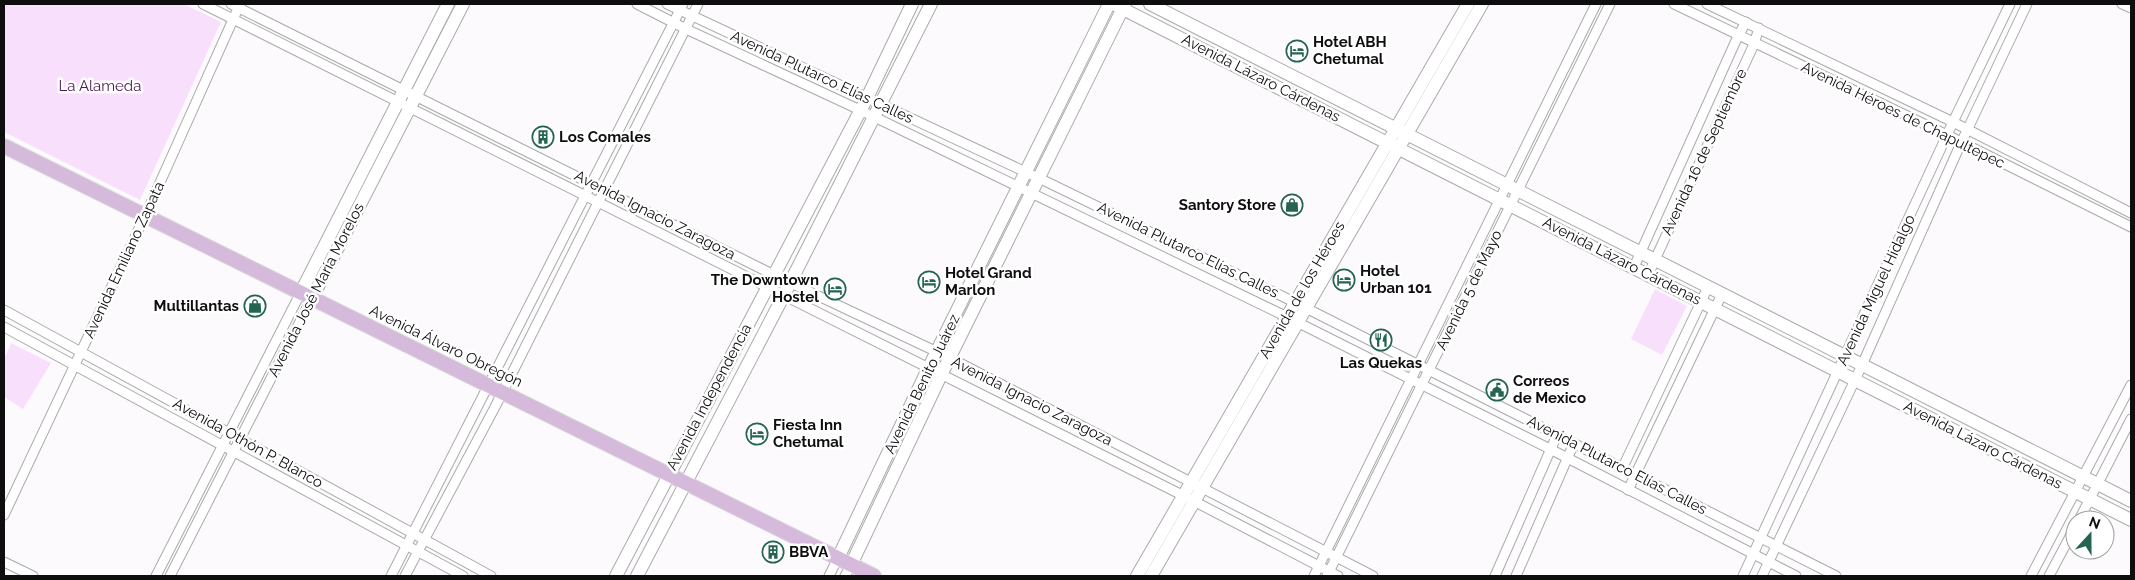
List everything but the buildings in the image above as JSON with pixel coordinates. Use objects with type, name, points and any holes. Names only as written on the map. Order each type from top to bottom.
[{"type":"main road","name":"Avenida José María Morelos","points":[[307,295],[410,93],[448,4]]},
{"type":"main road","name":"Avenida José María Morelos","points":[[410,93],[462,4]]},
{"type":"main road","name":"Avenida Independencia","points":[[616,576],[867,98],[912,4]]},
{"type":"main road","name":"Avenida Independencia","points":[[637,576],[754,354],[931,4]]},
{"type":"main road","name":"Avenida Lázaro Cárdenas","points":[[1150,4],[2131,501]]},
{"type":"main road","name":"Avenida de los Héroes","points":[[1136,576],[1189,499],[1306,308],[1468,4]]},
{"type":"main road","name":"Avenida de los Héroes","points":[[1401,131],[1482,4]]},
{"type":"main road","name":"Avenida Lázaro Cárdenas","points":[[1117,5],[2131,520]]},
{"type":"main road","name":"Avenida Benito Juárez","points":[[838,558],[936,352],[1025,172],[1117,5]]},
{"type":"main road","name":"Avenida Benito Juárez","points":[[848,570],[1038,178],[1117,5]]},
{"type":"main road","name":"Avenida de los Héroes","points":[[1197,486],[1294,302],[1394,145]]},
{"type":"main road","name":"Avenida Álvaro Obregón","points":[[4,146],[838,558],[848,570],[874,576]]},
{"type":"main road","points":[[736,346],[754,354]]},
{"type":"main road","points":[[688,438],[706,447]]},
{"type":"main road","name":"Avenida de los Héroes","points":[[1151,576],[1189,499]]},
{"type":"street","name":"Avenida Ignacio Zaragoza","points":[[203,4],[1189,499],[1319,566],[1328,574],[1338,576]]},
{"type":"street","name":"Avenida Plutarco Elías Calles","points":[[637,4],[1286,316],[1796,576]]},
{"type":"street","name":"Avenida Plutarco Elías Calles","points":[[667,4],[681,7],[692,17],[1038,178],[1294,302],[1836,576]]},
{"type":"street","points":[[405,576],[502,392],[698,4]]},
{"type":"street","name":"Avenida 5 de Mayo","points":[[1328,574],[1511,205],[1513,188],[1596,4]]},
{"type":"street","name":"Avenida 5 de Mayo","points":[[1314,576],[1499,198],[1513,188],[1610,4]]},
{"type":"street","name":"Avenida Héroes de Chapultepec","points":[[1674,4],[1947,135],[2131,227]]},
{"type":"street","name":"Avenida Héroes de Chapultepec","points":[[1707,4],[1953,122],[1967,131],[2131,213]]},
{"type":"street","name":"Avenida Miguel Hidalgo","points":[[1743,576],[1953,122],[2010,4]]},
{"type":"street","name":"Avenida Miguel Hidalgo","points":[[1762,576],[1862,365],[1961,143],[2027,4]]},
{"type":"street","points":[[2122,4],[2131,8]]},
{"type":"street","name":"Avenida Ignacio Zaragoza","points":[[236,5],[790,283],[950,358],[1373,576]]},
{"type":"street","name":"Avenida Emiliano Zapata","points":[[4,514],[145,216],[233,19],[236,5]]},
{"type":"street","points":[[391,576],[681,7]]},
{"type":"street","name":"Avenida 16 de Septiembre","points":[[1634,268],[1746,22]]},
{"type":"street","name":"Avenida 16 de Septiembre","points":[[1648,275],[1754,44],[1759,28]]},
{"type":"street","points":[[1835,82],[1842,68]]},
{"type":"street","points":[[1174,262],[1182,248]]},
{"type":"street","points":[[1622,469],[1708,287]]},
{"type":"street","points":[[1628,490],[1722,294]]},
{"type":"street","name":"Avenida José María Morelos","points":[[156,576],[223,445],[307,295]]},
{"type":"street","name":"Avenida José María Morelos","points":[[170,576],[241,438],[307,295]]},
{"type":"street","name":"Avenida Othón P. Blanco","points":[[4,310],[491,576]]},
{"type":"street","name":"Avenida Othón P. Blanco","points":[[4,327],[463,576]]},
{"type":"street","points":[[2031,576],[2131,385]]},
{"type":"street","points":[[2084,510],[2131,419]]},
{"type":"street","points":[[1495,576],[1557,435]]},
{"type":"street","points":[[1516,576],[1574,443]]},
{"type":"street","points":[[1256,534],[1264,520]]},
{"type":"street","points":[[2049,576],[2065,546]]},
{"type":"street","name":"Avenida Benito Juárez","points":[[829,576],[838,558]]},
{"type":"street","points":[[4,562],[33,576]]},
{"type":"green space","name":"La Alameda","points":[[4,4],[184,4],[221,22],[140,200],[4,132]]},
{"type":"green space","points":[[1655,289],[1687,306],[1662,355],[1631,339]]},
{"type":"green space","points":[[11,343],[51,363],[23,409],[4,397],[4,359]]},
{"type":"place","name":"Hotel ABH Chetumal","points":[[1297,51]]},
{"type":"place","name":"Los Comales","points":[[543,137]]},
{"type":"place","name":"Santory Store","points":[[1292,205]]},
{"type":"place","name":"Hotel Urban 101","points":[[1344,280]]},
{"type":"place","name":"Hotel Grand Marlon","points":[[929,282]]},
{"type":"place","name":"The Downtown Hostel","points":[[835,289]]},
{"type":"place","name":"Multillantas","points":[[255,306]]},
{"type":"place","name":"Las Quekas","points":[[1381,340]]},
{"type":"place","name":"Correos de Mexico","points":[[1497,390]]},
{"type":"place","name":"Fiesta Inn Chetumal","points":[[757,434]]},
{"type":"place","name":"BBVA","points":[[773,552]]}]
